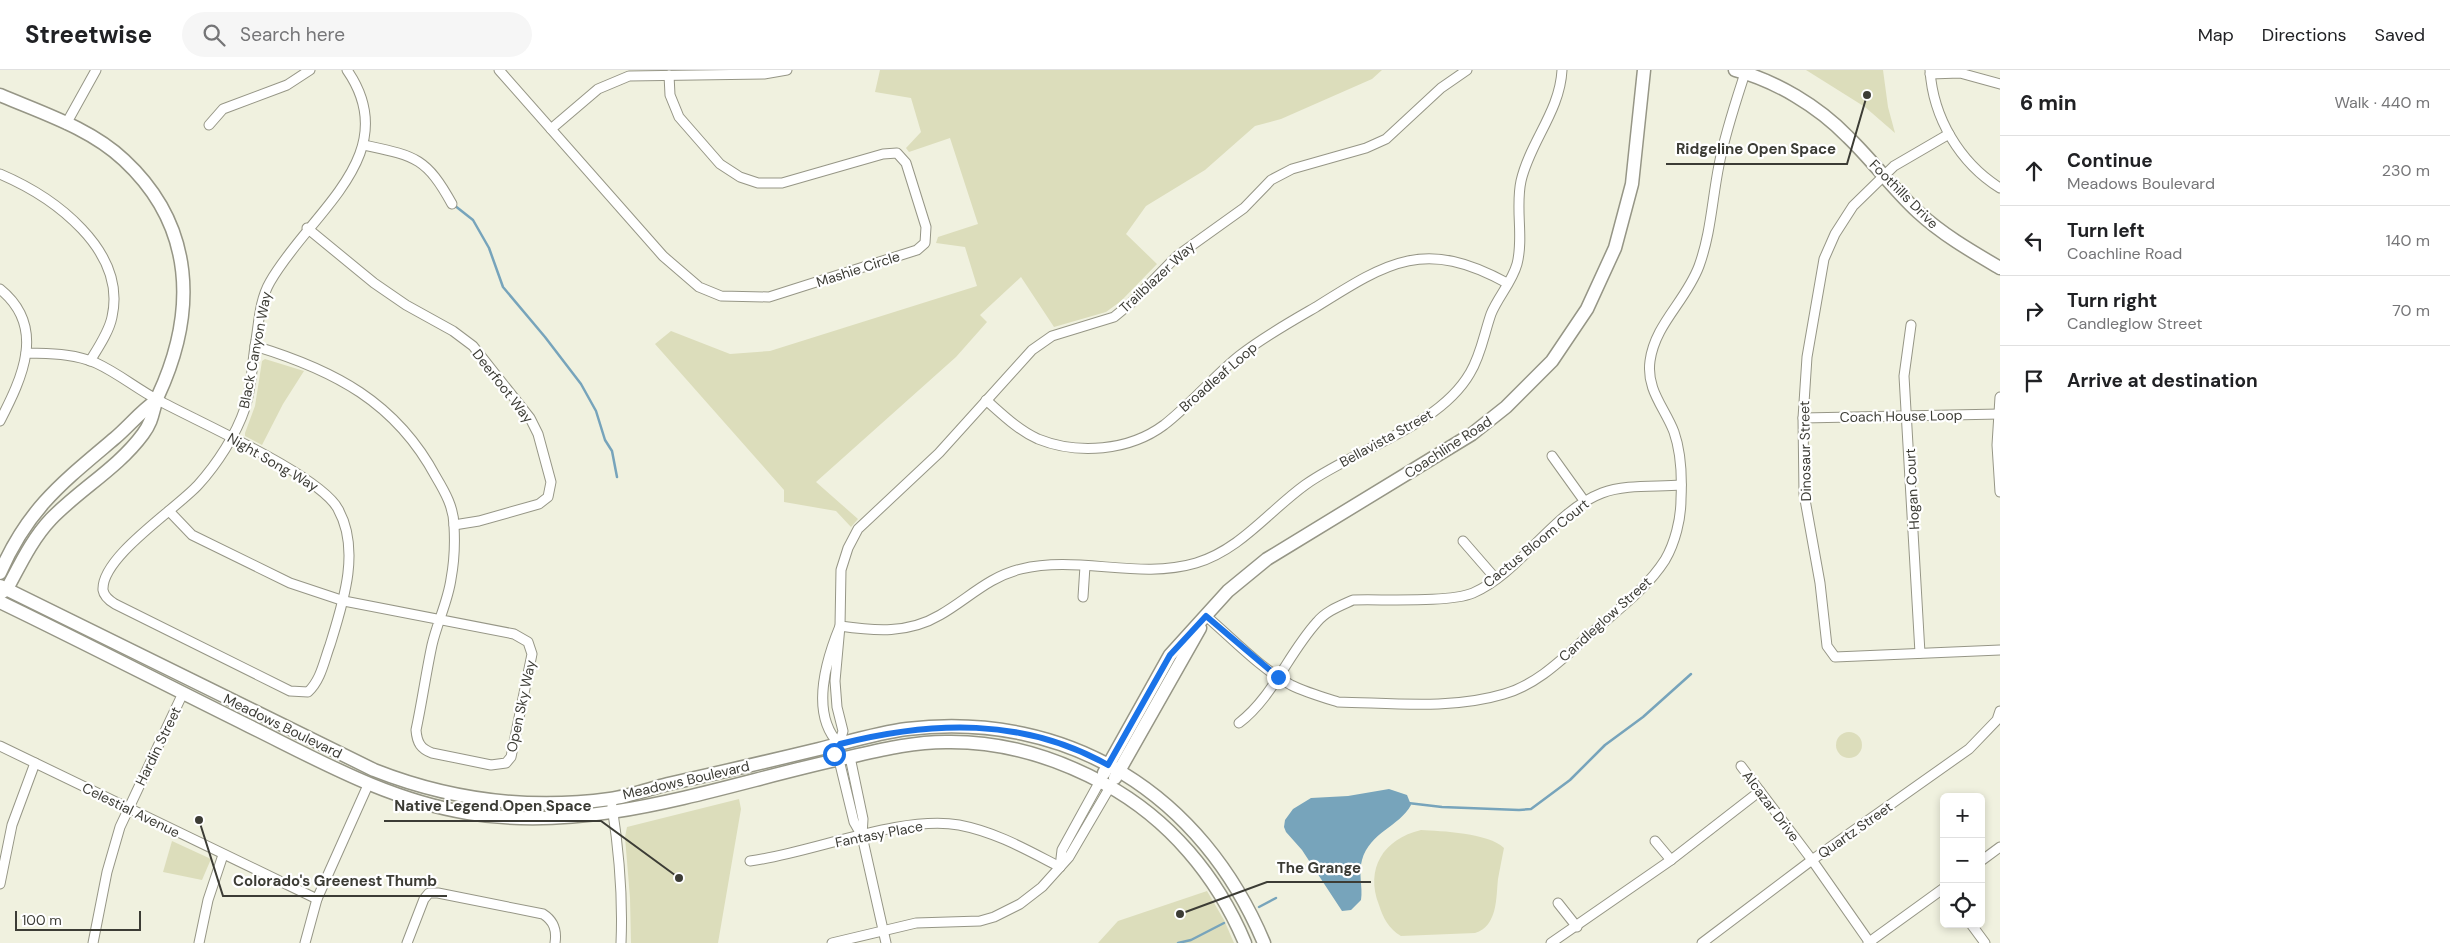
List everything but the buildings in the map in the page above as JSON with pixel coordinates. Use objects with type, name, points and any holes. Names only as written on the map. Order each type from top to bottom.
[{"type":"main road","name":"Coachline Road","points":[[1105,784],[1170,655],[1234,585],[1267,559],[1490,421],[1523,392],[1552,360],[1587,309],[1615,248],[1632,184],[1644,70]]},
{"type":"main road","name":"Foothills Drive","points":[[1742,71],[1794,96],[1831,121],[1848,136],[1882,176],[1934,225],[2000,268]]},
{"type":"main road","points":[[0,95],[66,124],[107,147],[136,173],[158,203],[174,237],[183,273],[183,323],[171,368],[157,400],[152,418],[141,436],[120,458],[67,504],[40,532],[2,590]]},
{"type":"main road","points":[[0,573],[19,534],[43,502],[120,433],[143,409],[157,400]]},
{"type":"main road","name":"Meadows Boulevard","points":[[2,590],[370,768],[422,787],[472,798],[536,804],[611,798],[906,730],[975,727],[1021,733],[1045,739],[1083,753],[1114,768],[1141,785],[1176,812],[1207,845],[1235,883],[1264,943]]},
{"type":"main road","name":"Meadows Boulevard","points":[[0,602],[368,785],[434,807],[493,817],[556,819],[613,813],[844,758],[893,747],[927,742],[981,744],[1055,760],[1105,784],[1131,800],[1163,825],[1193,856],[1220,893],[1245,943]]},
{"type":"main road","points":[[765,776],[778,768],[834,754],[840,744]]},
{"type":"main road","points":[[368,785],[376,781],[408,791],[458,801],[472,798]]},
{"type":"street","points":[[66,124],[96,70]]},
{"type":"street","points":[[209,125],[224,109],[286,85],[310,70]]},
{"type":"street","name":"Black Canyon Way","points":[[308,692],[290,690],[115,604],[103,592],[105,580],[122,553],[198,484],[231,438],[245,407],[261,306],[268,284],[288,253],[346,181],[358,162],[364,144],[366,124],[363,102],[356,82],[347,70]]},
{"type":"street","name":"Mashie Circle","points":[[499,70],[663,256],[699,287],[721,296],[769,298],[916,250],[925,243],[926,227],[924,219],[906,163],[897,153],[883,154],[782,183],[758,183],[740,177],[720,164],[679,117],[670,95],[669,75]]},
{"type":"street","points":[[551,129],[590,94],[608,84],[629,76],[764,74],[787,70]]},
{"type":"street","name":"Trailblazer Way","points":[[840,744],[843,731],[834,681],[840,626],[841,570],[848,548],[858,529],[925,467],[1022,360],[1042,342],[1052,336],[1104,322],[1122,312],[1177,256],[1244,208],[1270,180],[1292,169],[1366,148],[1386,139],[1442,88],[1467,70]]},
{"type":"street","name":"Bellavista Street","points":[[840,626],[870,631],[915,626],[940,615],[982,586],[1019,569],[1052,565],[1164,569],[1178,568],[1215,556],[1241,538],[1319,475],[1426,417],[1449,399],[1470,373],[1479,355],[1492,312],[1513,274],[1519,256],[1518,205],[1522,180],[1528,162],[1556,103],[1562,70]]},
{"type":"street","name":"Candleglow Street","points":[[1206,616],[1278,677],[1292,685],[1338,702],[1465,702],[1506,694],[1529,683],[1549,670],[1648,582],[1665,559],[1672,543],[1678,522],[1681,484],[1675,436],[1655,398],[1649,365],[1656,337],[1687,292],[1706,246],[1725,140],[1742,71]]},
{"type":"street","points":[[2000,84],[1960,73],[1930,72],[1935,98],[1949,134],[1969,162],[2000,188]]},
{"type":"street","name":"Dinosaur Street","points":[[1949,134],[1905,158],[1882,176],[1853,206],[1835,234],[1824,259],[1807,357],[1803,418],[1804,494],[1820,583],[1827,646],[1835,657],[2000,650]]},
{"type":"street","points":[[364,144],[407,154],[417,159],[439,180],[452,204]]},
{"type":"street","points":[[0,174],[44,197],[73,219],[99,251],[110,270],[115,292],[112,318],[90,361]]},
{"type":"street","name":"Deerfoot Way","points":[[307,228],[374,283],[406,305],[453,331],[473,346],[530,418],[538,434],[551,482],[548,497],[539,504],[479,521],[454,525]]},
{"type":"street","name":"Broadleaf Loop","points":[[986,400],[1023,431],[1056,444],[1087,448],[1123,444],[1138,439],[1163,425],[1250,347],[1378,270],[1411,259],[1445,259],[1465,264],[1507,283]]},
{"type":"street","points":[[0,289],[10,297],[20,311],[26,333],[26,353],[20,381],[0,421]]},
{"type":"street","name":"Hogan Court","points":[[1911,325],[1904,376],[1908,417],[1920,653]]},
{"type":"street","points":[[255,346],[299,359],[327,372],[368,396],[397,421],[424,455],[449,500],[454,525],[452,579],[439,620]]},
{"type":"street","name":"Night Song Way","points":[[26,353],[71,355],[90,361],[157,400],[313,482],[328,495],[338,508],[347,531],[349,560],[344,602],[320,677],[308,692]]},
{"type":"street","points":[[2000,397],[1997,445],[2000,492]]},
{"type":"street","name":"Coach House Loop","points":[[1803,418],[2000,414]]},
{"type":"street","points":[[1552,456],[1585,502]]},
{"type":"street","name":"Cactus Bloom Court","points":[[1239,723],[1254,712],[1317,622],[1328,612],[1353,600],[1450,598],[1472,594],[1496,579],[1585,502],[1614,490],[1681,484]]},
{"type":"street","name":"Open Sky Way","points":[[169,511],[192,535],[290,583],[344,602],[514,634],[528,642],[532,654],[514,750],[506,763],[491,766],[449,757],[432,753],[419,744],[416,730],[439,620]]},
{"type":"street","points":[[1463,540],[1496,579]]},
{"type":"street","points":[[1083,597],[1085,566]]},
{"type":"street","name":"Hardin Street","points":[[93,943],[107,872],[120,827],[183,693]]},
{"type":"street","name":"Quartz Street","points":[[1702,943],[1812,860],[1969,749],[1997,720],[2000,711]]},
{"type":"street","name":"Celestial Avenue","points":[[0,746],[223,855],[318,899]]},
{"type":"street","points":[[844,758],[854,822],[862,836],[886,943]]},
{"type":"street","points":[[0,884],[12,826],[35,763]]},
{"type":"street","name":"Alcazar Drive","points":[[1741,766],[1812,860],[1869,943]]},
{"type":"street","points":[[832,943],[916,923],[965,923],[994,917],[1032,896],[1060,867],[1062,850],[1105,784]]},
{"type":"street","points":[[304,943],[318,899],[368,785]]},
{"type":"street","points":[[1551,943],[1577,927],[1671,860],[1760,792]]},
{"type":"street","points":[[611,798],[622,908],[621,943]]},
{"type":"street","name":"Fantasy Place","points":[[750,861],[773,858],[862,836],[913,826],[957,825],[998,836],[1060,867]]},
{"type":"street","points":[[1655,841],[1671,860]]},
{"type":"street","points":[[1985,858],[1999,849]]},
{"type":"street","points":[[199,943],[208,900],[223,855]]},
{"type":"street","points":[[1869,943],[1940,891]]},
{"type":"street","points":[[406,943],[424,899],[429,893],[438,893],[543,914],[552,920],[555,926],[555,943]]},
{"type":"street","points":[[1558,903],[1577,927]]},
{"type":"street","points":[[1974,928],[1985,943]]},
{"type":"green space","points":[[880,70],[1382,70],[1372,79],[1281,119],[1255,126],[1205,170],[1146,206],[1126,234],[1157,264],[1121,301],[1106,312],[1054,327],[1021,277],[980,315],[987,322],[956,357],[816,482],[858,519],[851,527],[836,511],[784,502],[784,490],[655,344],[671,331],[730,354],[770,351],[977,286],[965,247],[936,243],[938,237],[978,224],[950,138],[909,152],[906,148],[921,132],[911,98],[875,92]]},
{"type":"green space","points":[[1806,70],[1883,70],[1888,107],[1895,133],[1865,107]]},
{"type":"green space","points":[[265,359],[304,371],[283,404],[262,445],[245,436],[245,433],[255,406],[262,361]]},
{"type":"green space","points":[[1849,732],[1858,736],[1862,745],[1858,754],[1849,758],[1840,754],[1836,745],[1840,736]]},
{"type":"green space","points":[[739,799],[741,809],[718,943],[631,943],[630,898],[625,837],[627,827]]},
{"type":"green space","points":[[1421,830],[1476,836],[1488,839],[1504,848],[1492,918],[1483,929],[1475,933],[1401,936],[1387,923],[1375,892],[1374,879],[1380,857],[1396,840]]},
{"type":"green space","points":[[172,841],[211,859],[202,880],[163,872]]},
{"type":"green space","points":[[1207,891],[1224,920],[1234,943],[1098,943],[1118,921]]},
{"type":"water","points":[[1389,789],[1407,795],[1411,805],[1406,813],[1378,836],[1366,850],[1362,860],[1360,875],[1361,900],[1351,910],[1342,911],[1302,850],[1286,832],[1284,827],[1285,820],[1293,809],[1311,798],[1348,796]]},
{"type":"waterway","points":[[454,205],[473,220],[489,248],[503,287],[581,384],[596,411],[605,440],[612,451],[617,477]]},
{"type":"waterway","points":[[1408,803],[1442,807],[1531,809],[1570,780],[1605,745],[1643,717],[1691,674]]},
{"type":"waterway","points":[[1259,907],[1276,898]]},
{"type":"waterway","points":[[1178,943],[1191,940],[1224,923]]},
{"type":"place","name":"Ridgeline Open Space","points":[[1867,95]]},
{"type":"place","name":"Colorado's Greenest Thumb","points":[[199,820]]},
{"type":"place","name":"Native Legend Open Space","points":[[679,878]]},
{"type":"place","name":"The Grange","points":[[1180,914]]},
{"type":"route","points":[[834,754],[840,744],[879,734],[932,727],[975,727],[1021,733],[1045,739],[1064,745],[1108,765],[1125,738],[1170,655],[1206,616],[1278,677]]}]
